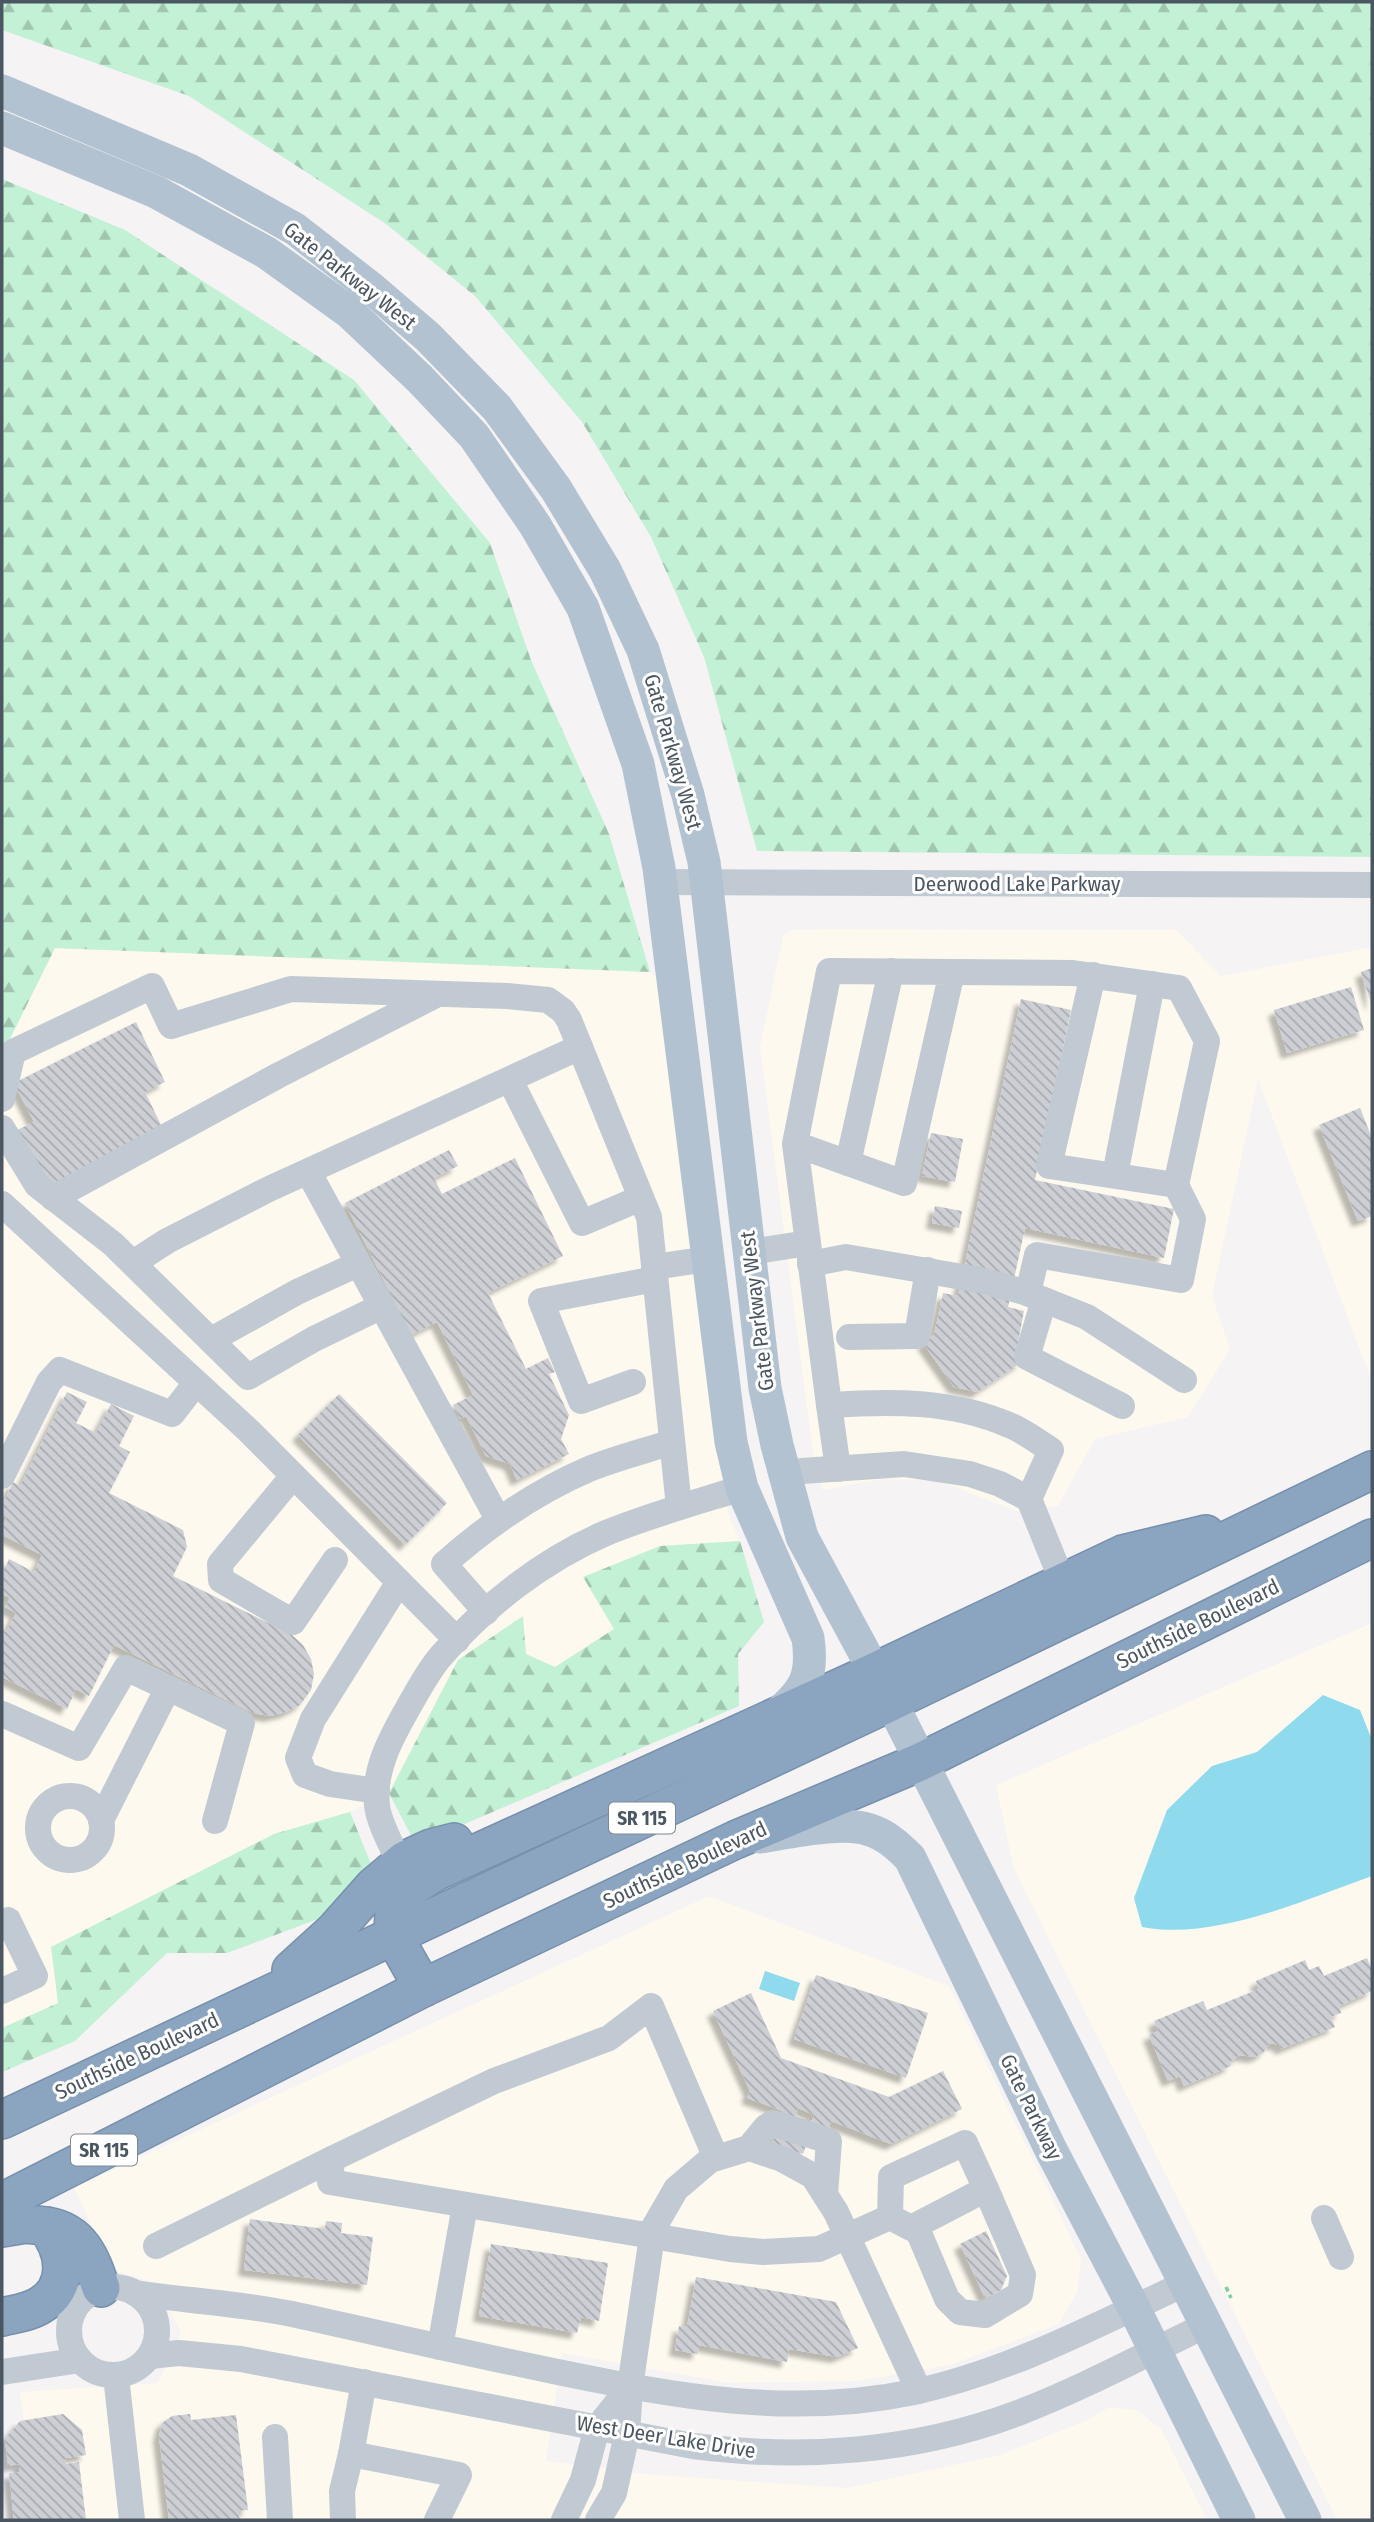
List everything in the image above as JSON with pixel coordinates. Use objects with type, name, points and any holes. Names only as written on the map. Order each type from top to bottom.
[{"type":"highway","name":"Southside Boulevard","points":[[2,2120],[393,1935],[883,1687],[1279,1516],[1372,1470]]},
{"type":"highway","points":[[423,1988],[393,1935],[394,1912],[406,1891],[435,1872],[774,1718],[883,1687],[1063,1583],[1124,1554],[1279,1516]]},
{"type":"highway","name":"Southside Boulevard","points":[[2,2202],[423,1988],[735,1840],[920,1762],[1372,1538]]},
{"type":"highway","points":[[262,1997],[334,1931],[374,1886],[400,1864],[431,1849],[560,1815]]},
{"type":"highway","points":[[2,2127],[48,2098]]},
{"type":"highway","points":[[2,2228],[26,2224],[46,2226],[62,2231],[82,2244],[89,2255],[104,2297]]},
{"type":"highway","points":[[2,2318],[38,2307],[48,2300],[59,2285],[63,2259],[55,2238],[46,2226]]},
{"type":"main road","name":"Gate Parkway West","points":[[2,91],[189,170],[295,229],[371,288],[428,337],[497,408],[556,489],[605,570],[643,650],[688,795],[707,883],[765,1388],[785,1477],[802,1537],[883,1687]]},
{"type":"main road","name":"Gate Parkway West","points":[[2,128],[156,192],[267,253],[349,312],[420,379],[474,436],[535,525],[583,608],[638,764],[661,882],[731,1442],[742,1488],[808,1638],[811,1662],[802,1691],[774,1718]]},
{"type":"main road","points":[[708,1259],[750,1252]]},
{"type":"main road","points":[[742,1488],[785,1477]]},
{"type":"main road","points":[[883,1687],[1305,2520]]},
{"type":"main road","name":"Gate Parkway","points":[[735,1840],[843,1827],[868,1829],[892,1841],[911,1858],[1051,2150],[1134,2308],[1238,2520]]},
{"type":"street","name":"Deerwood Lake Parkway","points":[[661,882],[1372,885]]},
{"type":"street","points":[[838,1469],[795,1144],[829,971],[1073,972],[1179,988],[1207,1041],[1176,1185],[1193,1219],[1181,1280],[1037,1255],[1036,1297],[1027,1357],[1122,1406]]},
{"type":"street","points":[[848,1163],[891,971]]},
{"type":"street","points":[[795,1144],[904,1182],[952,972]]},
{"type":"street","points":[[1093,975],[1049,1166],[1176,1185]]},
{"type":"street","points":[[1115,1175],[1152,984]]},
{"type":"street","points":[[2,1099],[13,1052],[152,986],[171,1026],[291,989],[507,996],[548,1000],[563,1011],[580,1047],[649,1217],[680,1507]]},
{"type":"street","points":[[53,1198],[279,1075],[439,994]]},
{"type":"street","points":[[133,1263],[167,1241],[219,1214],[580,1047]]},
{"type":"street","points":[[510,1080],[582,1223],[641,1198]]},
{"type":"street","points":[[2,1128],[37,1185],[113,1244],[248,1377],[314,1339],[382,1306]]},
{"type":"street","points":[[309,1173],[498,1519]]},
{"type":"street","points":[[2,1204],[196,1383],[457,1640]]},
{"type":"street","points":[[750,1252],[846,1257],[981,1280],[1087,1317],[1184,1380]]},
{"type":"street","points":[[633,1382],[581,1401],[541,1301],[708,1259]]},
{"type":"street","points":[[211,1340],[297,1292],[358,1264]]},
{"type":"street","points":[[849,1337],[918,1336],[928,1269]]},
{"type":"street","points":[[2,1476],[49,1382],[60,1370],[172,1414],[196,1383]]},
{"type":"street","points":[[829,1405],[885,1401],[926,1403],[966,1411],[1010,1425],[1051,1450],[1029,1499]]},
{"type":"street","points":[[486,1612],[444,1564],[498,1519],[545,1490],[589,1469],[672,1442]]},
{"type":"street","points":[[785,1477],[802,1471],[904,1464],[970,1474],[1000,1484],[1029,1499],[1063,1583]]},
{"type":"street","points":[[293,1476],[220,1564],[221,1580],[293,1622],[335,1560]]},
{"type":"street","points":[[400,1864],[377,1806],[379,1769],[393,1733],[440,1658],[486,1612],[522,1582],[558,1558],[605,1534],[742,1488]]},
{"type":"street","points":[[377,1791],[330,1784],[305,1775],[298,1758],[313,1719],[399,1583]]},
{"type":"street","points":[[2,1714],[79,1748],[126,1668],[242,1723],[215,1821]]},
{"type":"street","points":[[101,1819],[168,1688]]},
{"type":"street","points":[[2,1992],[35,1976],[4,1916]]},
{"type":"street","points":[[156,2246],[494,2081],[610,2038],[651,2006],[716,2158]]},
{"type":"street","points":[[597,2520],[614,2493],[627,2434],[630,2386],[651,2236],[676,2189],[710,2160],[749,2148],[766,2127],[773,2123],[829,2141],[825,2195]]},
{"type":"street","points":[[890,2217],[891,2177],[965,2143],[1023,2275],[1020,2294],[985,2315],[960,2312],[947,2299],[916,2226]]},
{"type":"street","points":[[749,2148],[782,2159],[813,2176],[836,2212],[919,2391]]},
{"type":"street","points":[[332,2159],[330,2182],[730,2249],[764,2252],[819,2249],[890,2217]]},
{"type":"street","points":[[890,2217],[911,2228],[986,2189]]},
{"type":"street","points":[[440,2347],[465,2205]]},
{"type":"street","points":[[1324,2218],[1341,2257]]},
{"type":"street","name":"West Deer Lake Drive","points":[[2,2326],[104,2297],[274,2311],[630,2386],[702,2398],[771,2405],[842,2402],[919,2391],[982,2374],[1017,2361],[1186,2283]]},
{"type":"street","points":[[132,2520],[116,2376],[102,2375],[80,2360],[72,2349],[70,2323],[104,2297],[148,2304],[156,2321],[157,2340],[150,2356]]},
{"type":"street","name":"West Deer Lake Drive","points":[[116,2376],[135,2370],[150,2356],[173,2353],[232,2358],[710,2448],[774,2453],[837,2451],[911,2442],[963,2430],[1017,2413],[1078,2388],[1206,2325]]},
{"type":"street","points":[[2,2372],[80,2360]]},
{"type":"street","points":[[343,2520],[342,2491],[364,2382]]},
{"type":"street","points":[[564,2520],[583,2480],[597,2428],[630,2386]]},
{"type":"street","points":[[275,2437],[280,2520]]},
{"type":"street","points":[[351,2454],[459,2475],[437,2520]]},
{"type":"path","points":[[1226,2287],[1231,2298]]},
{"type":"shaded area","points":[[791,930],[1176,930],[1221,976],[1372,947],[1372,1373],[1369,1374],[1258,1079],[1212,1296],[1230,1349],[1188,1417],[1095,1439],[1058,1506],[1016,1511],[939,1481],[882,1479],[822,1490],[813,1453],[760,1047],[783,936]]},
{"type":"shaded area","points":[[55,948],[650,972],[658,977],[710,1411],[729,1516],[740,1541],[660,1546],[584,1577],[614,1629],[555,1667],[526,1655],[522,1617],[458,1660],[389,1793],[350,1812],[274,1834],[59,2003],[2,2028],[2,1055]]},
{"type":"shaded area","points":[[1372,1623],[1372,2520],[1337,2520],[1014,1869],[996,1785]]},
{"type":"shaded area","points":[[709,1896],[949,1986],[1081,2259],[1077,2292],[1059,2324],[950,2365],[858,2381],[729,2383],[562,2353],[546,2461],[655,2475],[847,2488],[1000,2455],[1085,2421],[1110,2407],[1137,2410],[1161,2429],[1207,2520],[37,2520],[20,2392],[158,2383],[181,2333],[156,2283],[113,2270],[74,2188]]},
{"type":"green space","points":[[2,2],[1372,2],[1372,857],[757,851],[704,657],[651,537],[582,422],[475,296],[386,224],[189,96],[2,30]]},
{"type":"green space","points":[[2,179],[125,230],[354,380],[490,543],[531,660],[609,834],[650,972],[55,948],[2,1055]]},
{"type":"green space","points":[[740,1541],[764,1622],[738,1654],[739,1706],[416,1845],[389,1793],[458,1660],[523,1616],[526,1654],[555,1667],[614,1629],[583,1577],[660,1546]]},
{"type":"green space","points":[[350,1812],[371,1864],[342,1910],[227,1953],[167,1953],[75,2041],[2,2072],[2,2028],[58,2003],[51,1947],[274,1834]]},
{"type":"water","points":[[1323,1695],[1360,1710],[1372,1740],[1372,1876],[1259,1916],[1229,1923],[1170,1930],[1142,1927],[1134,1898],[1167,1810],[1212,1766],[1257,1752]]},
{"type":"water","points":[[765,1971],[800,1983],[794,2001],[759,1989]]},
{"type":"building","points":[[1372,968],[1372,1006],[1361,972]]},
{"type":"building","points":[[1351,987],[1364,1030],[1287,1053],[1274,1010]]},
{"type":"building","points":[[1021,999],[1071,1010],[1035,1180],[1174,1209],[1164,1258],[1025,1228],[1008,1307],[1024,1311],[1016,1353],[1022,1362],[977,1392],[954,1387],[923,1343],[934,1335],[943,1293],[958,1296]]},
{"type":"building","points":[[136,1022],[165,1082],[145,1092],[163,1129],[43,1188],[15,1131],[34,1122],[14,1083]]},
{"type":"building","points":[[1360,1108],[1372,1138],[1372,1216],[1358,1221],[1319,1125]]},
{"type":"building","points":[[931,1133],[963,1139],[955,1182],[922,1176]]},
{"type":"building","points":[[449,1150],[458,1166],[434,1178],[442,1194],[515,1158],[563,1256],[488,1293],[526,1369],[548,1358],[555,1372],[549,1374],[569,1415],[561,1439],[569,1454],[517,1480],[510,1464],[486,1456],[466,1416],[460,1419],[453,1405],[473,1395],[437,1322],[411,1335],[345,1203]]},
{"type":"building","points":[[935,1206],[962,1211],[959,1228],[932,1223]]},
{"type":"building","points":[[67,1392],[87,1402],[76,1423],[96,1433],[111,1404],[134,1416],[119,1446],[130,1452],[109,1493],[183,1530],[187,1547],[173,1576],[291,1634],[303,1645],[311,1659],[314,1674],[311,1690],[300,1705],[270,1716],[253,1713],[114,1645],[89,1696],[76,1689],[67,1709],[2,1677],[2,1630],[6,1632],[16,1613],[5,1607],[10,1598],[2,1594],[2,1574],[9,1559],[34,1572],[42,1555],[2,1535],[2,1527],[7,1517],[2,1514],[2,1506],[13,1482],[20,1486]]},
{"type":"building","points":[[339,1394],[447,1503],[405,1545],[298,1435]]},
{"type":"building","points":[[1367,1958],[1372,1970],[1372,1991],[1339,2006],[1341,2013],[1331,2017],[1335,2027],[1281,2049],[1279,2045],[1270,2043],[1263,2053],[1255,2057],[1240,2055],[1230,2062],[1231,2066],[1184,2086],[1180,2076],[1168,2081],[1149,2035],[1158,2031],[1154,2021],[1203,2001],[1207,2010],[1259,1989],[1256,1981],[1305,1960],[1309,1970],[1319,1966],[1324,1976]]},
{"type":"building","points":[[816,1975],[928,2013],[906,2078],[794,2039]]},
{"type":"building","points":[[751,1993],[781,2058],[889,2097],[943,2071],[962,2109],[891,2144],[831,2121],[829,2128],[814,2122],[803,2154],[772,2144],[783,2111],[747,2098],[750,2091],[713,2011]],"holes":[[[798,2108],[814,2115],[812,2121],[796,2116]]]},
{"type":"building","points":[[250,2219],[325,2229],[326,2221],[342,2223],[341,2233],[373,2237],[367,2285],[244,2270]]},
{"type":"building","points":[[986,2231],[1007,2276],[1001,2290],[985,2298],[960,2244]]},
{"type":"building","points":[[491,2244],[608,2263],[599,2321],[581,2317],[577,2333],[479,2316]]},
{"type":"building","points":[[696,2277],[836,2302],[858,2348],[837,2357],[789,2349],[787,2362],[699,2345],[698,2354],[675,2350],[679,2326],[687,2327]]},
{"type":"building","points":[[63,2414],[82,2430],[86,2455],[65,2458],[66,2464],[79,2462],[86,2520],[14,2520],[9,2473],[20,2472],[19,2464],[8,2466],[5,2439],[20,2421]]},
{"type":"building","points":[[190,2414],[191,2420],[236,2415],[248,2510],[238,2511],[240,2520],[169,2520],[159,2436],[162,2423],[172,2416]]}]
